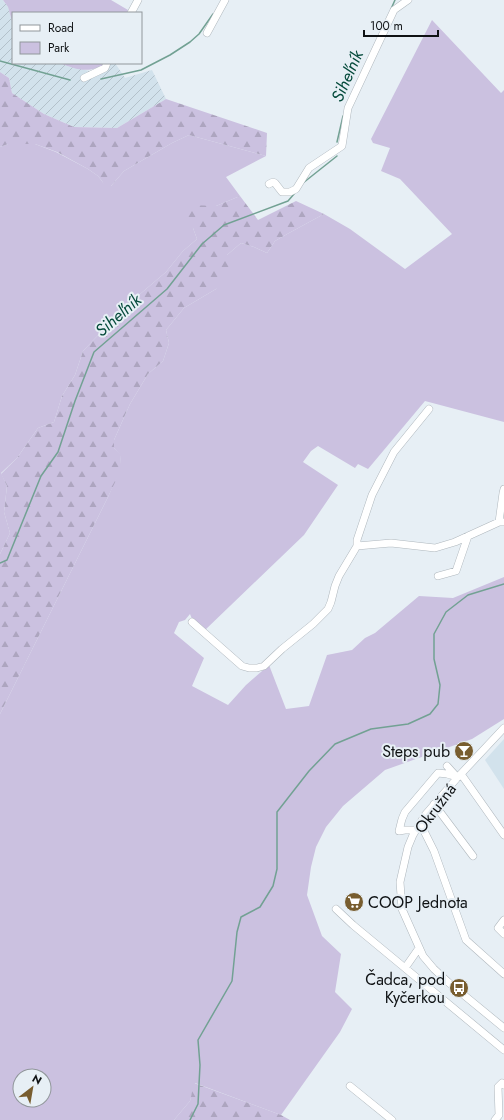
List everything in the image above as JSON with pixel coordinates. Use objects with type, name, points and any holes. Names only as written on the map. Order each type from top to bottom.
[{"type":"street","points":[[132,12],[138,0]]},
{"type":"street","points":[[207,33],[225,0]]},
{"type":"street","points":[[269,184],[273,182],[275,183],[282,192],[293,191],[298,186],[309,168],[342,146],[348,108],[394,10],[408,0]]},
{"type":"street","points":[[84,78],[105,68],[107,64]]},
{"type":"street","points":[[192,622],[242,666],[249,668],[264,666],[313,624],[328,609],[339,576],[358,546],[357,540],[372,495],[388,463],[394,452],[429,409]]},
{"type":"street","points":[[358,546],[391,544],[435,548],[455,542],[502,522],[502,493],[504,489]]},
{"type":"street","points":[[438,576],[456,570],[468,536]]},
{"type":"street","name":"Okružná","points":[[504,728],[434,804],[420,823],[408,847],[400,882],[402,909],[419,948],[427,961],[439,974],[504,1028]]},
{"type":"street","points":[[447,766],[459,776],[504,835]]},
{"type":"street","points":[[416,830],[398,831],[405,812],[438,773],[459,776]]},
{"type":"street","points":[[434,804],[473,856]]},
{"type":"street","points":[[420,823],[434,851],[466,940],[504,974]]},
{"type":"street","points":[[336,909],[353,925],[504,1050]]},
{"type":"street","points":[[504,920],[498,928],[500,932],[504,934]]},
{"type":"street","points":[[405,968],[419,948]]},
{"type":"street","points":[[495,1120],[499,1115],[498,1087],[502,1083],[504,1085]]},
{"type":"street","points":[[350,1086],[392,1120]]},
{"type":"shaded area","points":[[0,0],[3,0],[8,7],[12,21],[12,64],[62,64],[90,71],[104,64],[116,64],[125,78],[152,70],[166,99],[117,128],[74,127],[44,114],[12,93],[9,78],[0,72]]},
{"type":"shaded area","points":[[504,739],[504,789],[485,760]]},
{"type":"green space","points":[[3,0],[111,0],[128,10],[127,12],[12,12],[12,21],[8,7]]},
{"type":"green space","points":[[432,20],[501,93],[504,90],[504,422],[425,401],[368,469],[358,464],[355,468],[318,446],[311,451],[303,462],[338,485],[304,535],[204,631],[192,619],[190,614],[185,620],[179,622],[174,633],[204,658],[192,686],[228,705],[246,685],[269,665],[286,709],[309,706],[327,655],[352,650],[419,596],[453,598],[504,577],[504,719],[472,739],[385,770],[343,806],[326,827],[316,847],[311,867],[307,895],[322,936],[341,954],[335,992],[352,1009],[340,1032],[281,1115],[195,1083],[190,1101],[174,1120],[0,1120],[0,714],[119,472],[121,456],[114,448],[114,440],[130,404],[148,374],[163,361],[169,343],[166,330],[184,308],[216,289],[227,255],[241,243],[267,253],[275,241],[324,214],[350,229],[405,269],[452,234],[400,179],[381,171],[390,148],[373,143],[371,139]]},
{"type":"green space","points":[[62,64],[104,64],[95,69],[89,70],[72,68]]},
{"type":"green space","points":[[0,72],[9,78],[12,93],[44,114],[74,127],[117,128],[166,99],[267,133],[266,156],[189,135],[172,143],[124,171],[111,186],[104,186],[98,176],[57,152],[35,144],[8,144],[0,147]]},
{"type":"green space","points":[[189,135],[266,156],[226,177],[240,196],[216,206],[191,206],[193,228],[197,239],[183,251],[166,272],[126,306],[83,351],[75,375],[62,396],[54,422],[38,428],[17,458],[1,473],[7,486],[4,512],[10,533],[0,554],[0,147],[8,144],[35,144],[56,152],[88,169],[98,176],[105,186],[111,186],[124,171],[172,143]]},
{"type":"green space","points":[[240,196],[258,220],[296,201],[324,214],[275,241],[267,253],[241,243],[227,255],[231,271],[216,289],[184,308],[166,330],[169,343],[163,361],[148,374],[130,404],[114,440],[114,448],[121,455],[120,472],[0,714],[0,554],[10,533],[4,512],[7,486],[1,474],[17,458],[38,428],[54,422],[62,396],[75,375],[83,351],[126,306],[166,272],[183,251],[197,239],[193,228],[183,222],[182,216],[191,205],[216,206]]},
{"type":"green space","points":[[194,1083],[281,1115],[290,1120],[174,1120],[190,1101]]},
{"type":"waterway","name":"Siheľník","points":[[391,9],[395,0]]},
{"type":"waterway","points":[[101,79],[141,70],[170,55],[190,42],[199,34],[213,14]]},
{"type":"waterway","points":[[0,61],[70,80]]},
{"type":"waterway","name":"Siheľník","points":[[337,142],[343,116]]},
{"type":"waterway","name":"Siheľník","points":[[303,183],[337,156]]},
{"type":"waterway","name":"Siheľník","points":[[0,563],[7,560],[41,476],[58,452],[75,401],[94,352],[167,289],[202,244],[224,225],[288,201],[294,194]]},
{"type":"waterway","points":[[190,1120],[198,1104],[200,1065],[198,1040],[232,981],[237,932],[241,917],[260,907],[273,886],[277,869],[277,812],[309,771],[335,744],[371,729],[408,724],[430,714],[438,704],[440,685],[434,659],[434,634],[446,612],[468,595],[504,584]]},
{"type":"place","name":"Steps pub","points":[[464,751]]},
{"type":"place","name":"COOP Jednota","points":[[354,902]]},
{"type":"place","name":"Čadca, pod Kyčerkou","points":[[459,988]]}]
